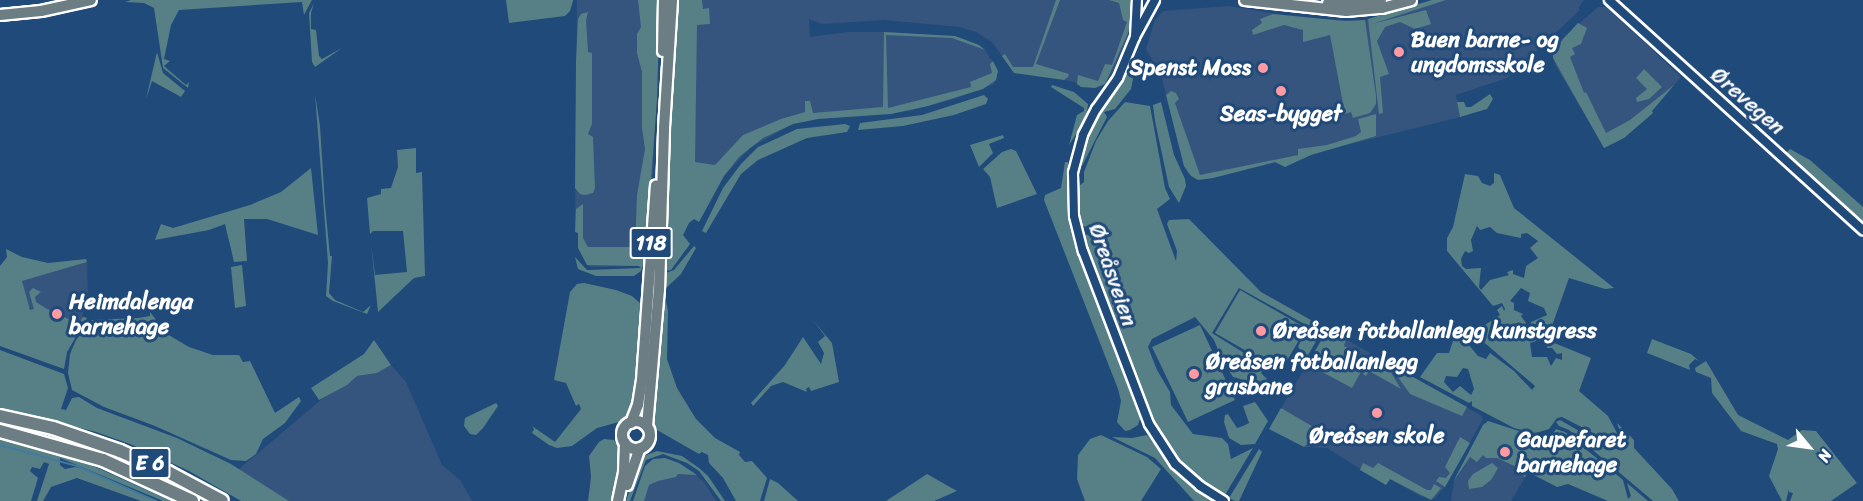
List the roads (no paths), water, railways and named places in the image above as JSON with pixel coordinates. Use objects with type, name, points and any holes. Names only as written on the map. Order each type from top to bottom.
[{"type":"highway","name":"E 6","points":[[0,416],[53,428],[120,451],[168,472],[222,501]]},
{"type":"highway","name":"E 6","points":[[0,431],[103,460],[192,501]]},
{"type":"main road","points":[[1,14],[41,11],[91,0]]},
{"type":"main road","name":"118","points":[[619,501],[624,472],[623,433],[631,423],[638,405],[643,368],[657,166],[664,0]]},
{"type":"main road","name":"118","points":[[619,501],[640,448],[650,438],[646,426],[659,290],[664,128],[672,0]]},
{"type":"main road","points":[[1245,0],[1346,11],[1382,8],[1411,0]]},
{"type":"main road","points":[[1300,0],[1341,3],[1381,0]]},
{"type":"main road","points":[[631,423],[639,422],[646,426]]},
{"type":"main road","points":[[625,443],[630,448],[640,448]]},
{"type":"street","name":"Øreåsveien","points":[[1135,37],[1137,0]]},
{"type":"street","name":"Øreåsveien","points":[[1155,0],[1135,37],[1123,69],[1096,108],[1080,143],[1072,184],[1074,216],[1083,251],[1149,424],[1175,464],[1200,486],[1224,501]]},
{"type":"street","name":"Ørevegen","points":[[1608,0],[1863,230]]},
{"type":"waterway","points":[[0,445],[77,466],[156,501]]},
{"type":"place","name":"Buen barne- og ungdomsskole","points":[[1399,52]]},
{"type":"place","name":"Spenst Moss","points":[[1263,68]]},
{"type":"place","name":"Seas-bygget","points":[[1281,91]]},
{"type":"place","name":"Heimdalenga barnehage","points":[[57,314]]},
{"type":"place","name":"Øreåsen fotballanlegg kunstgress","points":[[1261,331]]},
{"type":"place","name":"Øreåsen fotballanlegg grusbane","points":[[1194,374]]},
{"type":"place","name":"Øreåsen skole","points":[[1377,413]]},
{"type":"place","name":"Gaupefaret barnehage","points":[[1505,452]]}]
